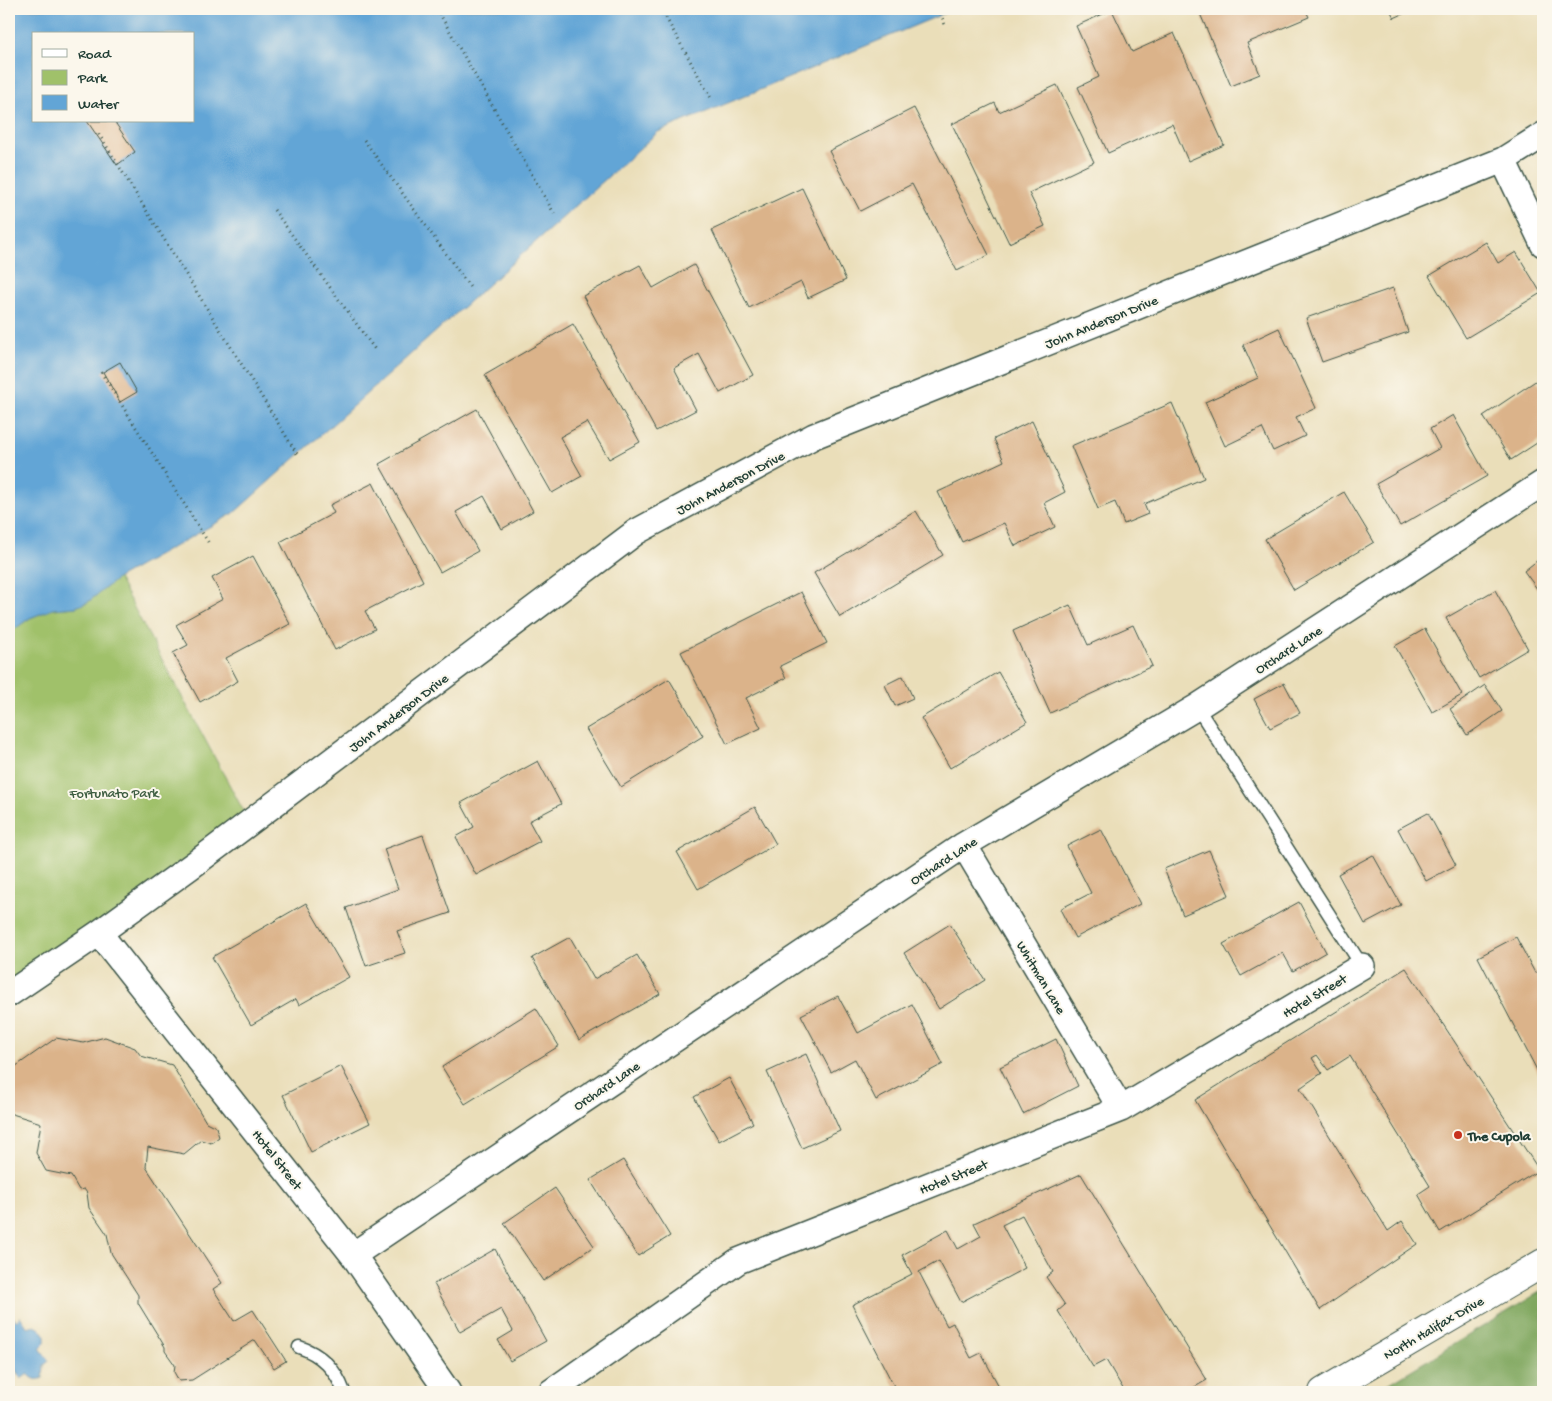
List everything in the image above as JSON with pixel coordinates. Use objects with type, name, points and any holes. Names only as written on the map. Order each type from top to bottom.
[{"type":"street","name":"John Anderson Drive","points":[[9,994],[99,933],[235,834],[636,532],[814,436],[1503,160],[1543,135]]},
{"type":"street","points":[[1503,160],[1543,244]]},
{"type":"street","name":"Orchard Lane","points":[[353,1255],[964,845],[1197,707],[1543,483]]},
{"type":"street","name":"Whitman Lane","points":[[964,845],[1121,1109]]},
{"type":"street","name":"Hotel Street","points":[[99,933],[353,1255],[448,1392]]},
{"type":"street","name":"Hotel Street","points":[[550,1392],[738,1261],[1121,1109],[1362,966]]},
{"type":"street","name":"North Halifax Drive","points":[[1324,1392],[1543,1262]]},
{"type":"lane","points":[[1197,707],[1362,966]]},
{"type":"lane","points":[[299,1347],[313,1352],[327,1363],[344,1392]]},
{"type":"path","points":[[437,9],[555,215]]},
{"type":"path","points":[[661,9],[711,98]]},
{"type":"path","points":[[938,9],[945,25]]},
{"type":"path","points":[[99,134],[299,457]]},
{"type":"path","points":[[364,140],[472,290]]},
{"type":"path","points":[[274,210],[376,351]]},
{"type":"path","points":[[102,372],[210,544]]},
{"type":"green space","name":"Fortunato Park","points":[[118,578],[250,823],[9,994],[9,633],[30,618],[53,609],[76,607],[88,602]]},
{"type":"green space","points":[[1543,1290],[1543,1392],[1375,1392]]},
{"type":"water","points":[[9,9],[955,9],[658,132],[234,513],[118,578],[88,602],[76,607],[53,609],[30,618],[9,633]]},
{"type":"water","points":[[9,1316],[17,1321],[20,1316],[28,1328],[34,1326],[43,1332],[45,1343],[40,1348],[49,1361],[44,1365],[43,1378],[35,1379],[28,1374],[21,1379],[14,1367],[9,1370]]},
{"type":"building","points":[[1198,9],[1305,9],[1309,17],[1247,43],[1260,74],[1231,86]]},
{"type":"building","points":[[1390,9],[1414,9],[1394,18]]},
{"type":"building","points":[[1112,10],[1132,52],[1174,33],[1224,145],[1188,161],[1172,124],[1108,153],[1078,87],[1099,77],[1076,26]]},
{"type":"building","points":[[1057,85],[1094,162],[1029,193],[1045,226],[1009,243],[952,124],[995,103],[999,112]]},
{"type":"building","points":[[914,108],[989,255],[957,271],[912,184],[860,211],[829,151]]},
{"type":"building","points":[[88,122],[115,122],[135,152],[117,165]]},
{"type":"building","points":[[802,188],[846,280],[808,298],[801,282],[749,308],[712,230]]},
{"type":"building","points":[[1486,242],[1498,263],[1516,252],[1541,293],[1466,338],[1429,276]]},
{"type":"building","points":[[640,265],[653,288],[694,265],[753,375],[720,393],[699,354],[674,368],[696,410],[656,431],[583,296]]},
{"type":"building","points":[[1393,288],[1408,332],[1322,362],[1306,318]]},
{"type":"building","points":[[573,324],[640,442],[609,459],[587,422],[560,437],[582,476],[552,493],[485,375]]},
{"type":"building","points":[[1279,328],[1316,408],[1296,417],[1305,436],[1273,451],[1262,428],[1225,446],[1205,402],[1258,378],[1243,345]]},
{"type":"building","points":[[120,362],[137,392],[120,402],[103,372]]},
{"type":"building","points":[[1537,380],[1543,390],[1543,439],[1511,460],[1483,416]]},
{"type":"building","points":[[1172,403],[1204,478],[1144,504],[1148,514],[1124,524],[1115,502],[1098,509],[1071,446]]},
{"type":"building","points":[[477,409],[533,511],[502,529],[484,496],[456,512],[478,551],[440,572],[379,464]]},
{"type":"building","points":[[1453,415],[1487,476],[1400,526],[1376,484],[1440,448],[1430,429]]},
{"type":"building","points":[[1032,421],[1065,492],[1044,503],[1055,527],[1015,546],[1004,523],[962,542],[938,492],[1004,461],[994,439]]},
{"type":"building","points":[[373,483],[423,581],[365,611],[375,629],[335,650],[280,542],[334,513],[330,505]]},
{"type":"building","points":[[1344,492],[1374,542],[1294,590],[1265,539]]},
{"type":"building","points":[[916,511],[943,555],[840,617],[814,573]]},
{"type":"building","points":[[253,556],[290,624],[226,658],[238,681],[200,702],[173,653],[188,645],[176,625],[223,599],[212,578]]},
{"type":"building","points":[[1543,556],[1543,597],[1524,571]]},
{"type":"building","points":[[1495,590],[1528,649],[1479,678],[1446,618]]},
{"type":"building","points":[[801,592],[827,643],[780,666],[786,678],[746,698],[761,728],[727,744],[681,652]]},
{"type":"building","points":[[1070,605],[1088,645],[1133,625],[1152,666],[1050,713],[1013,631]]},
{"type":"building","points":[[1425,629],[1462,695],[1432,712],[1395,646]]},
{"type":"building","points":[[998,672],[1027,722],[950,768],[921,718]]},
{"type":"building","points":[[903,676],[913,698],[895,706],[885,685]]},
{"type":"building","points":[[669,679],[703,736],[621,787],[586,729]]},
{"type":"building","points":[[1284,683],[1300,713],[1270,728],[1254,699]]},
{"type":"building","points":[[1485,685],[1502,711],[1467,735],[1450,709]]},
{"type":"building","points":[[538,761],[561,804],[529,821],[540,841],[476,875],[456,837],[474,827],[461,803]]},
{"type":"building","points":[[755,807],[776,844],[698,889],[677,852]]},
{"type":"building","points":[[1428,813],[1456,865],[1426,881],[1398,829]]},
{"type":"building","points":[[1101,829],[1140,904],[1075,938],[1060,909],[1091,893],[1067,846]]},
{"type":"building","points":[[423,835],[450,913],[397,931],[405,953],[366,966],[346,908],[398,889],[384,849]]},
{"type":"building","points":[[1209,850],[1229,895],[1183,915],[1164,869]]},
{"type":"building","points":[[1373,855],[1401,905],[1365,924],[1338,874]]},
{"type":"building","points":[[1299,902],[1326,952],[1293,971],[1283,953],[1241,976],[1223,944]]},
{"type":"building","points":[[306,903],[349,977],[299,1005],[296,999],[251,1025],[212,957]]},
{"type":"building","points":[[950,924],[985,980],[939,1009],[904,953]]},
{"type":"building","points":[[570,937],[594,979],[637,955],[660,994],[579,1040],[532,958]]},
{"type":"building","points":[[1516,937],[1535,973],[1543,968],[1543,1071],[1539,1074],[1478,957]]},
{"type":"building","name":"The Cupola","points":[[1406,968],[1539,1170],[1440,1232],[1418,1194],[1430,1186],[1350,1056],[1328,1070],[1317,1055],[1312,1058],[1322,1073],[1300,1088],[1388,1231],[1402,1221],[1417,1244],[1320,1310],[1195,1100]]},
{"type":"building","points":[[838,996],[858,1033],[912,1004],[943,1064],[876,1100],[855,1059],[831,1072],[801,1015]]},
{"type":"building","points":[[536,1008],[559,1046],[465,1104],[442,1067]]},
{"type":"building","points":[[105,1037],[135,1048],[141,1056],[172,1065],[206,1122],[216,1127],[219,1137],[211,1143],[201,1140],[184,1154],[148,1147],[146,1167],[222,1283],[213,1289],[234,1321],[253,1310],[286,1361],[274,1368],[255,1340],[192,1380],[179,1381],[174,1372],[175,1365],[138,1303],[138,1295],[111,1253],[107,1234],[89,1208],[87,1193],[84,1189],[79,1190],[71,1176],[46,1171],[36,1153],[41,1123],[9,1113],[9,1071],[56,1038],[83,1043]]},
{"type":"building","points":[[1056,1039],[1078,1086],[1023,1114],[1000,1067]]},
{"type":"building","points":[[806,1054],[840,1131],[802,1148],[767,1072]]},
{"type":"building","points":[[341,1066],[370,1123],[311,1152],[283,1095]]},
{"type":"building","points":[[729,1078],[753,1123],[719,1141],[694,1097]]},
{"type":"building","points":[[623,1160],[670,1236],[638,1256],[590,1180]]},
{"type":"building","points":[[1081,1174],[1207,1380],[1186,1392],[1125,1392],[1106,1360],[1093,1367],[1058,1311],[1065,1305],[1046,1277],[1053,1272],[1022,1215],[1002,1225],[1025,1268],[961,1302],[939,1261],[919,1272],[947,1326],[953,1323],[971,1358],[981,1353],[1002,1392],[897,1392],[852,1305],[912,1274],[902,1255],[948,1230],[958,1249],[981,1236],[974,1223]]},
{"type":"building","points":[[555,1188],[594,1246],[543,1281],[504,1223]]},
{"type":"building","points":[[495,1249],[546,1341],[510,1361],[498,1340],[513,1331],[501,1309],[460,1332],[434,1284]]},
{"type":"place","name":"The Cupola","points":[[1458,1135]]}]
